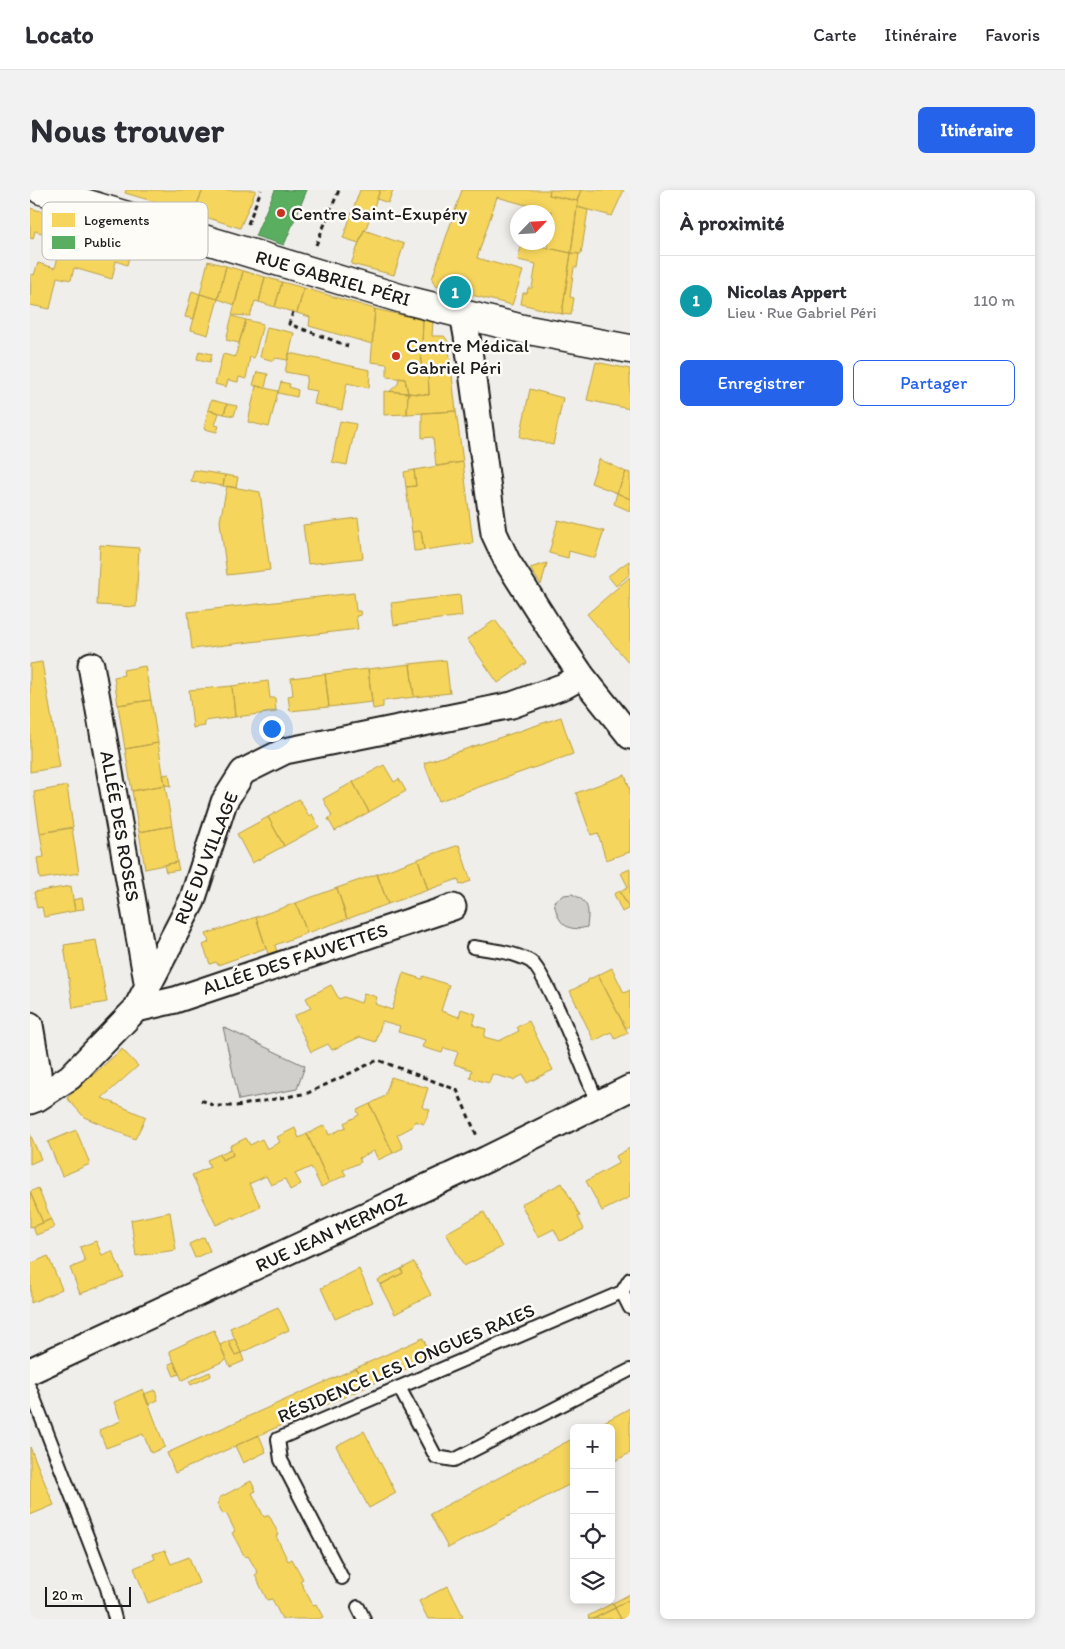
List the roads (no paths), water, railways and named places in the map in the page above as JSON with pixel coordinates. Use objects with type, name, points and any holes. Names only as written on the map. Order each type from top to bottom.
[{"type":"street","name":"RUE GABRIEL PÉRI","points":[[41,190],[81,202]]},
{"type":"street","name":"RUE GABRIEL PÉRI","points":[[208,240],[406,300],[523,329],[630,349]]},
{"type":"street","points":[[463,314],[494,533],[507,561],[582,676],[630,736]]},
{"type":"street","name":"ALLÉE DES ROSES","points":[[91,665],[148,987]]},
{"type":"street","name":"RUE DU VILLAGE","points":[[34,1100],[70,1077],[136,1008],[192,902],[224,802],[243,772],[285,751],[512,705],[564,686],[582,676]]},
{"type":"street","name":"ALLÉE DES FAUVETTES","points":[[136,1008],[175,1000],[453,907]]},
{"type":"street","points":[[30,1025],[38,1072],[34,1100]]},
{"type":"street","name":"RUE JEAN MERMOZ","points":[[30,1372],[487,1159],[630,1088]]},
{"type":"lane","points":[[473,947],[503,952],[531,962],[548,988],[598,1104]]},
{"type":"lane","points":[[630,1279],[622,1292],[630,1308]]},
{"type":"lane","name":"RÉSIDENCE LES LONGUES RAIES","points":[[342,1578],[282,1460],[278,1439],[622,1292]]},
{"type":"lane","points":[[399,1387],[436,1458],[454,1460],[630,1370]]},
{"type":"lane","points":[[30,1388],[107,1588],[115,1619]]},
{"type":"lane","points":[[358,1607],[364,1619]]},
{"type":"place","name":"Centre Saint-Exupéry","points":[[281,213]]},
{"type":"place","name":"Nicolas Appert","points":[[455,292]]},
{"type":"place","name":"Centre Médical Gabriel Péri","points":[[396,356]]}]
